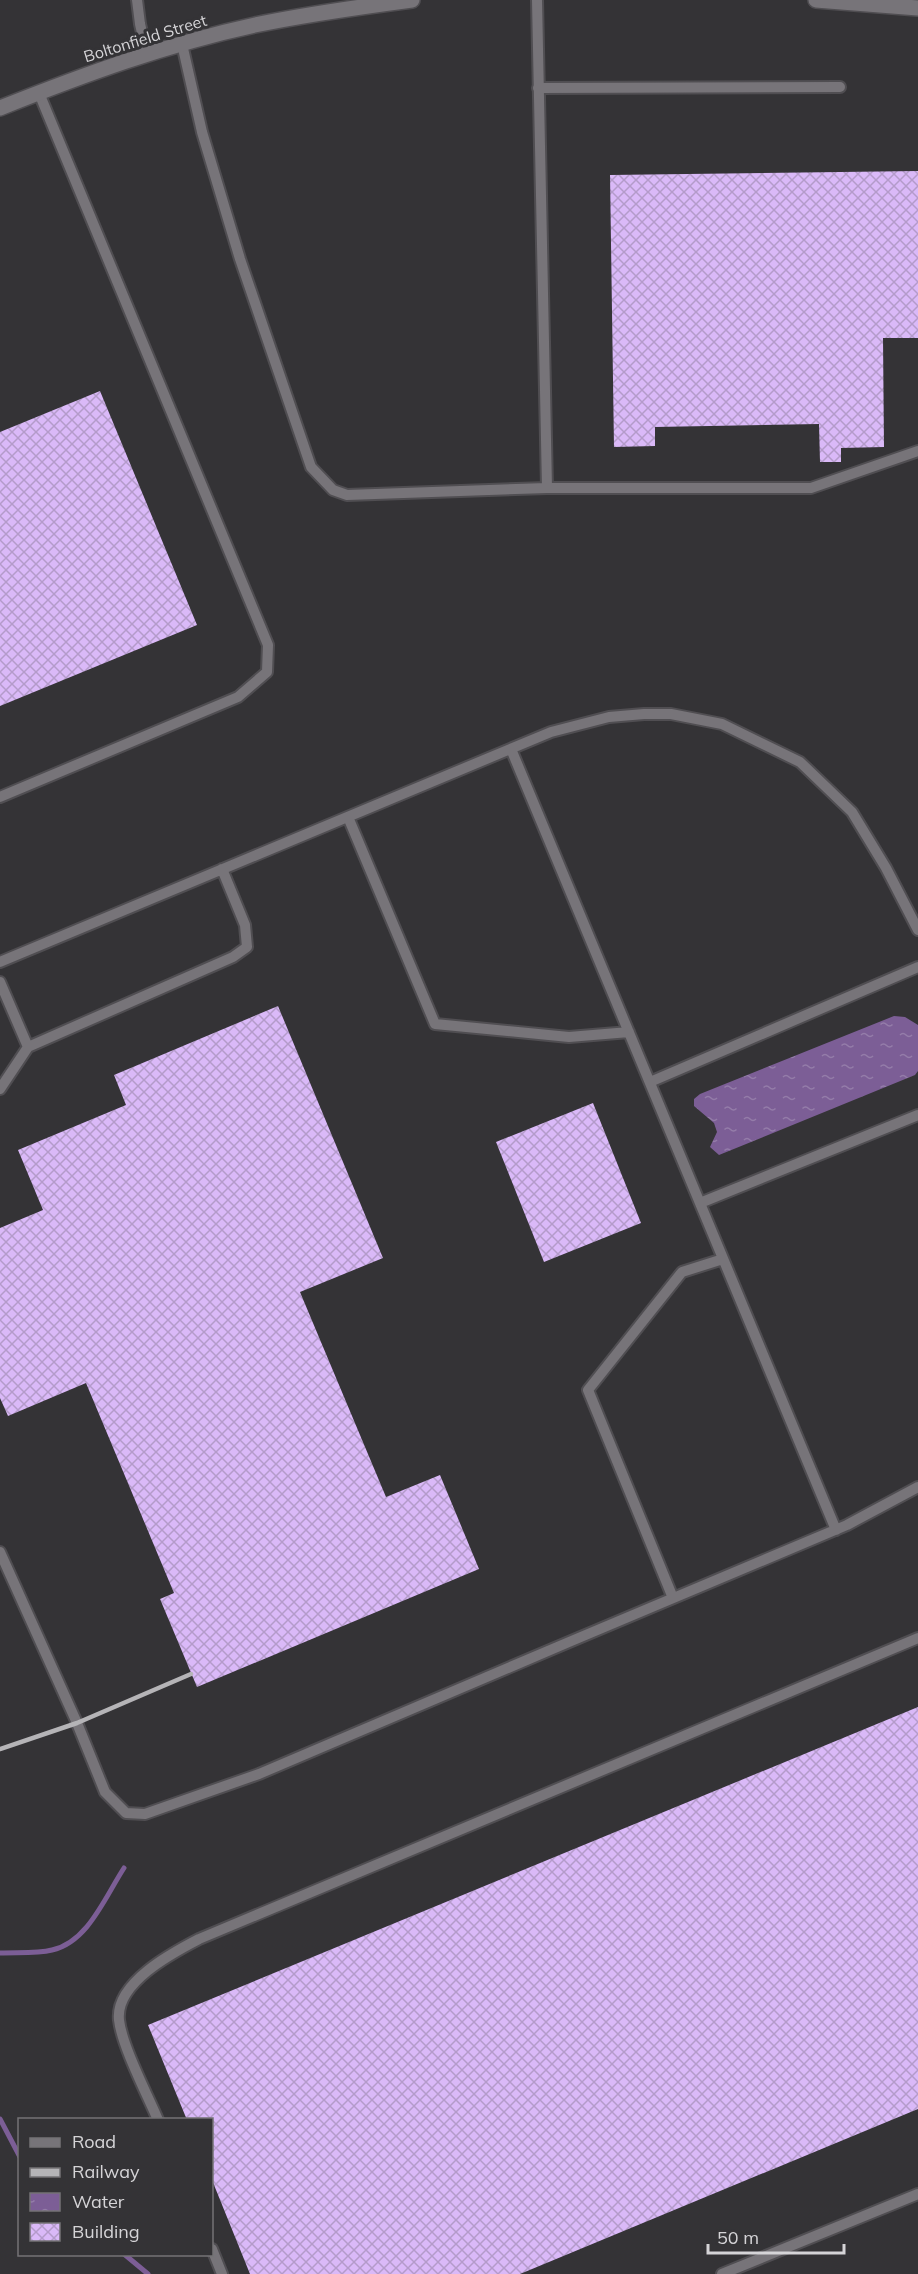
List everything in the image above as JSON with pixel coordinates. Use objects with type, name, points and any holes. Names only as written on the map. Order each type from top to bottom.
[{"type":"street","name":"Boltonfield Street","points":[[0,108],[147,54],[253,25],[322,12],[412,0]]},
{"type":"street","points":[[816,0],[897,4],[918,8]]},
{"type":"lane","points":[[137,0],[147,54]]},
{"type":"lane","points":[[537,0],[547,488]]},
{"type":"lane","points":[[182,44],[202,132],[237,249],[311,467],[333,490],[347,495],[547,488],[811,488],[918,451]]},
{"type":"lane","points":[[538,88],[840,87]]},
{"type":"lane","points":[[0,797],[238,697],[267,672],[268,645],[39,93]]},
{"type":"lane","points":[[0,962],[551,732],[609,717],[644,714],[670,714],[722,724],[800,762],[852,812],[886,868],[918,930]]},
{"type":"lane","points":[[511,748],[836,1530]]},
{"type":"lane","points":[[348,817],[435,1024],[569,1037],[629,1032]]},
{"type":"lane","points":[[0,1089],[28,1047],[233,957],[247,947],[245,925],[222,869]]},
{"type":"lane","points":[[650,1082],[918,967]]},
{"type":"lane","points":[[0,982],[28,1047]]},
{"type":"lane","points":[[700,1203],[918,1115]]},
{"type":"lane","points":[[673,1598],[588,1390],[682,1272],[723,1259]]},
{"type":"lane","points":[[0,1552],[77,1723],[105,1792],[126,1813],[145,1814],[259,1774],[836,1530],[918,1486]]},
{"type":"lane","points":[[157,2118],[125,2042],[119,2019],[121,2004],[133,1985],[161,1959],[199,1939],[918,1638]]},
{"type":"lane","points":[[723,2274],[918,2194]]},
{"type":"lane","points":[[213,2252],[222,2274]]},
{"type":"water","points":[[894,1016],[905,1017],[918,1025],[918,1071],[915,1075],[719,1155],[710,1147],[717,1132],[714,1123],[694,1106],[694,1099],[700,1094]]},
{"type":"building","points":[[918,171],[918,338],[883,338],[884,447],[841,448],[841,462],[820,462],[819,424],[655,427],[655,446],[614,447],[610,175]]},
{"type":"building","points":[[100,391],[197,625],[0,706],[0,432]]},
{"type":"building","points":[[278,1006],[383,1258],[300,1292],[386,1497],[440,1475],[479,1569],[197,1687],[160,1599],[174,1593],[86,1383],[8,1416],[0,1398],[0,1228],[43,1210],[18,1150],[126,1105],[114,1075]]},
{"type":"building","points":[[593,1103],[641,1223],[544,1262],[496,1142]]},
{"type":"building","points":[[918,1707],[918,2109],[520,2274],[250,2274],[213,2182],[213,2118],[186,2118],[148,2025]]},
{"type":"waterway","points":[[0,1953],[52,1950],[76,1938],[94,1917],[124,1868]]},
{"type":"waterway","points":[[0,2119],[18,2153]]},
{"type":"waterway","points":[[126,2256],[148,2274]]},
{"type":"railway","points":[[0,1749],[77,1723],[191,1674]]}]
